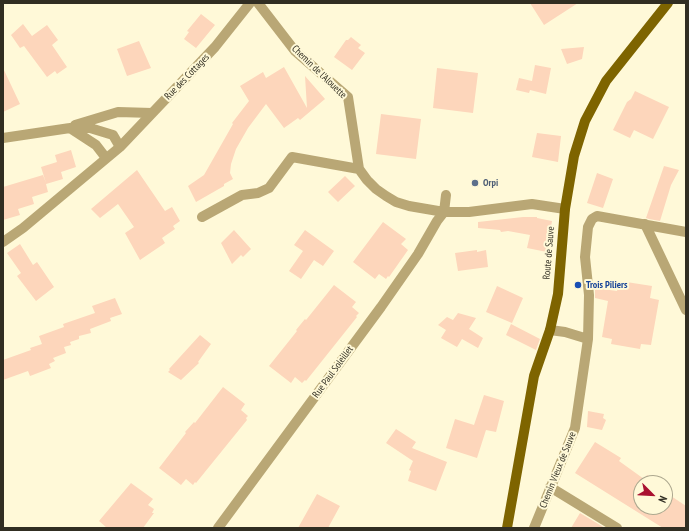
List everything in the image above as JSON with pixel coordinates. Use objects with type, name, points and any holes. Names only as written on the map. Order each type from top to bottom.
[{"type":"main road","name":"Route de Sauve","points":[[507,528],[534,376],[550,330],[558,294],[565,208],[574,156],[585,121],[606,81],[668,3]]},
{"type":"street","name":"Rue des Cottages","points":[[120,147],[215,47],[250,3]]},
{"type":"street","name":"Chemin de l'Alouette","points":[[258,3],[295,50],[348,97],[359,169]]},
{"type":"street","points":[[70,128],[86,121],[118,112],[152,113]]},
{"type":"street","points":[[70,128],[96,145],[106,158]]},
{"type":"street","points":[[3,138],[70,128],[90,128],[113,135],[120,147],[23,228],[3,242]]},
{"type":"street","points":[[202,217],[242,195],[258,193],[269,188],[292,157],[359,169],[376,189],[396,202],[421,209],[444,212],[463,212],[532,204],[565,208]]},
{"type":"street","points":[[444,212],[446,194]]},
{"type":"street","name":"Rue Paul Soleillet","points":[[218,528],[381,307],[418,254],[437,221],[444,212]]},
{"type":"street","name":"Chemin Vieux de Sauve","points":[[534,528],[575,428],[588,339],[590,295],[585,257],[588,226],[592,219],[597,216],[645,224]]},
{"type":"street","points":[[645,224],[686,232]]},
{"type":"street","points":[[645,224],[686,310]]},
{"type":"street","points":[[550,330],[565,332],[588,339]]},
{"type":"street","points":[[550,487],[617,528]]},
{"type":"building","points":[[530,3],[578,3],[544,25]]},
{"type":"building","points":[[201,14],[215,25],[196,48],[184,39],[189,32],[187,31]]},
{"type":"building","points":[[23,24],[32,36],[47,25],[58,40],[52,45],[67,67],[57,74],[55,71],[47,77],[24,46],[20,48],[11,35]]},
{"type":"building","points":[[351,37],[361,45],[358,48],[365,53],[352,70],[334,57],[346,40]]},
{"type":"building","points":[[139,41],[151,68],[127,76],[117,49]]},
{"type":"building","points":[[584,47],[582,59],[567,64],[561,49]]},
{"type":"building","points":[[535,65],[551,68],[546,94],[530,90],[529,93],[516,90],[519,78],[532,81]]},
{"type":"building","points":[[284,67],[307,108],[305,76],[325,99],[300,120],[298,118],[284,128],[266,104],[248,128],[236,149],[231,164],[230,173],[233,179],[196,202],[188,186],[204,175],[233,124],[232,123],[249,101],[240,86],[263,72],[266,78]]},
{"type":"building","points":[[3,68],[20,104],[3,112]]},
{"type":"building","points":[[437,68],[478,73],[473,113],[433,108]]},
{"type":"building","points":[[635,91],[669,107],[653,139],[634,130],[630,138],[613,130],[627,102],[631,99]]},
{"type":"building","points":[[381,114],[421,119],[416,159],[376,154]]},
{"type":"building","points":[[537,133],[561,136],[558,162],[532,157]]},
{"type":"building","points":[[71,150],[76,167],[61,172],[63,179],[46,184],[48,192],[32,197],[34,204],[18,209],[20,215],[3,220],[3,187],[43,175],[46,183],[41,167],[57,162],[55,155]]},
{"type":"building","points":[[664,166],[679,170],[671,185],[660,221],[646,218]]},
{"type":"building","points":[[137,170],[165,211],[172,207],[180,221],[173,226],[175,229],[162,238],[165,243],[140,260],[125,233],[134,227],[118,204],[100,218],[91,209]]},
{"type":"building","points":[[597,173],[613,179],[603,208],[587,203]]},
{"type":"building","points":[[345,176],[355,186],[338,202],[328,192]]},
{"type":"building","points":[[537,217],[552,221],[547,252],[527,248],[530,235],[478,228],[478,222]]},
{"type":"building","points":[[383,222],[406,239],[401,244],[408,250],[389,277],[388,276],[386,279],[379,274],[375,279],[353,262]]},
{"type":"building","points":[[234,230],[251,249],[243,257],[241,255],[232,264],[221,243]]},
{"type":"building","points":[[305,230],[334,251],[323,266],[314,260],[301,279],[289,271],[303,251],[294,245]]},
{"type":"building","points":[[20,244],[33,265],[37,262],[54,287],[36,301],[17,276],[21,273],[7,253]]},
{"type":"building","points":[[477,250],[477,252],[486,250],[488,267],[458,271],[455,253]]},
{"type":"building","points":[[620,281],[652,286],[650,298],[659,300],[651,345],[641,344],[640,349],[611,344],[612,339],[602,337],[608,301],[595,298],[595,288],[617,291]]},
{"type":"building","points":[[334,285],[356,302],[352,307],[359,313],[306,381],[305,380],[302,383],[295,377],[291,383],[269,366],[297,331],[296,330]]},
{"type":"building","points":[[497,286],[523,298],[512,323],[486,312]]},
{"type":"building","points":[[115,298],[122,314],[110,318],[111,321],[90,329],[91,333],[79,336],[79,339],[70,342],[71,345],[64,347],[66,353],[53,358],[55,361],[49,364],[51,368],[30,376],[28,371],[3,380],[3,360],[31,350],[30,348],[42,344],[39,336],[64,327],[63,324],[95,313],[92,306]]},
{"type":"building","points":[[458,313],[476,318],[469,329],[483,338],[478,348],[462,339],[457,347],[441,338],[446,330],[438,325],[447,317],[453,320]]},
{"type":"building","points":[[511,324],[540,339],[536,350],[506,335]]},
{"type":"building","points":[[200,335],[211,344],[198,362],[199,363],[181,380],[168,372],[170,370],[169,369]]},
{"type":"building","points":[[223,387],[245,404],[241,410],[248,416],[246,418],[247,420],[196,483],[195,482],[193,485],[186,479],[181,485],[159,468],[186,433],[185,432],[194,422],[195,423]]},
{"type":"building","points":[[484,395],[504,401],[496,432],[486,430],[477,458],[446,448],[455,419],[474,425]]},
{"type":"building","points":[[588,411],[604,414],[603,418],[606,420],[602,430],[587,427]]},
{"type":"building","points":[[396,429],[416,442],[412,448],[447,462],[436,491],[408,481],[411,471],[409,470],[413,461],[386,443]]},
{"type":"building","points":[[595,442],[621,458],[619,461],[638,475],[633,475],[633,509],[575,473]]},
{"type":"building","points":[[131,483],[153,499],[148,505],[154,509],[152,513],[154,513],[143,528],[107,528],[99,521]]},
{"type":"building","points":[[317,494],[340,506],[328,528],[298,528]]},
{"type":"building","points":[[673,497],[686,506],[686,528],[663,528],[642,515],[673,515]]},
{"type":"building","points":[[580,513],[605,528],[571,528]]},
{"type":"place","name":"Orpi","points":[[475,183]]},
{"type":"place","name":"Trois Piliers","points":[[578,285]]}]
